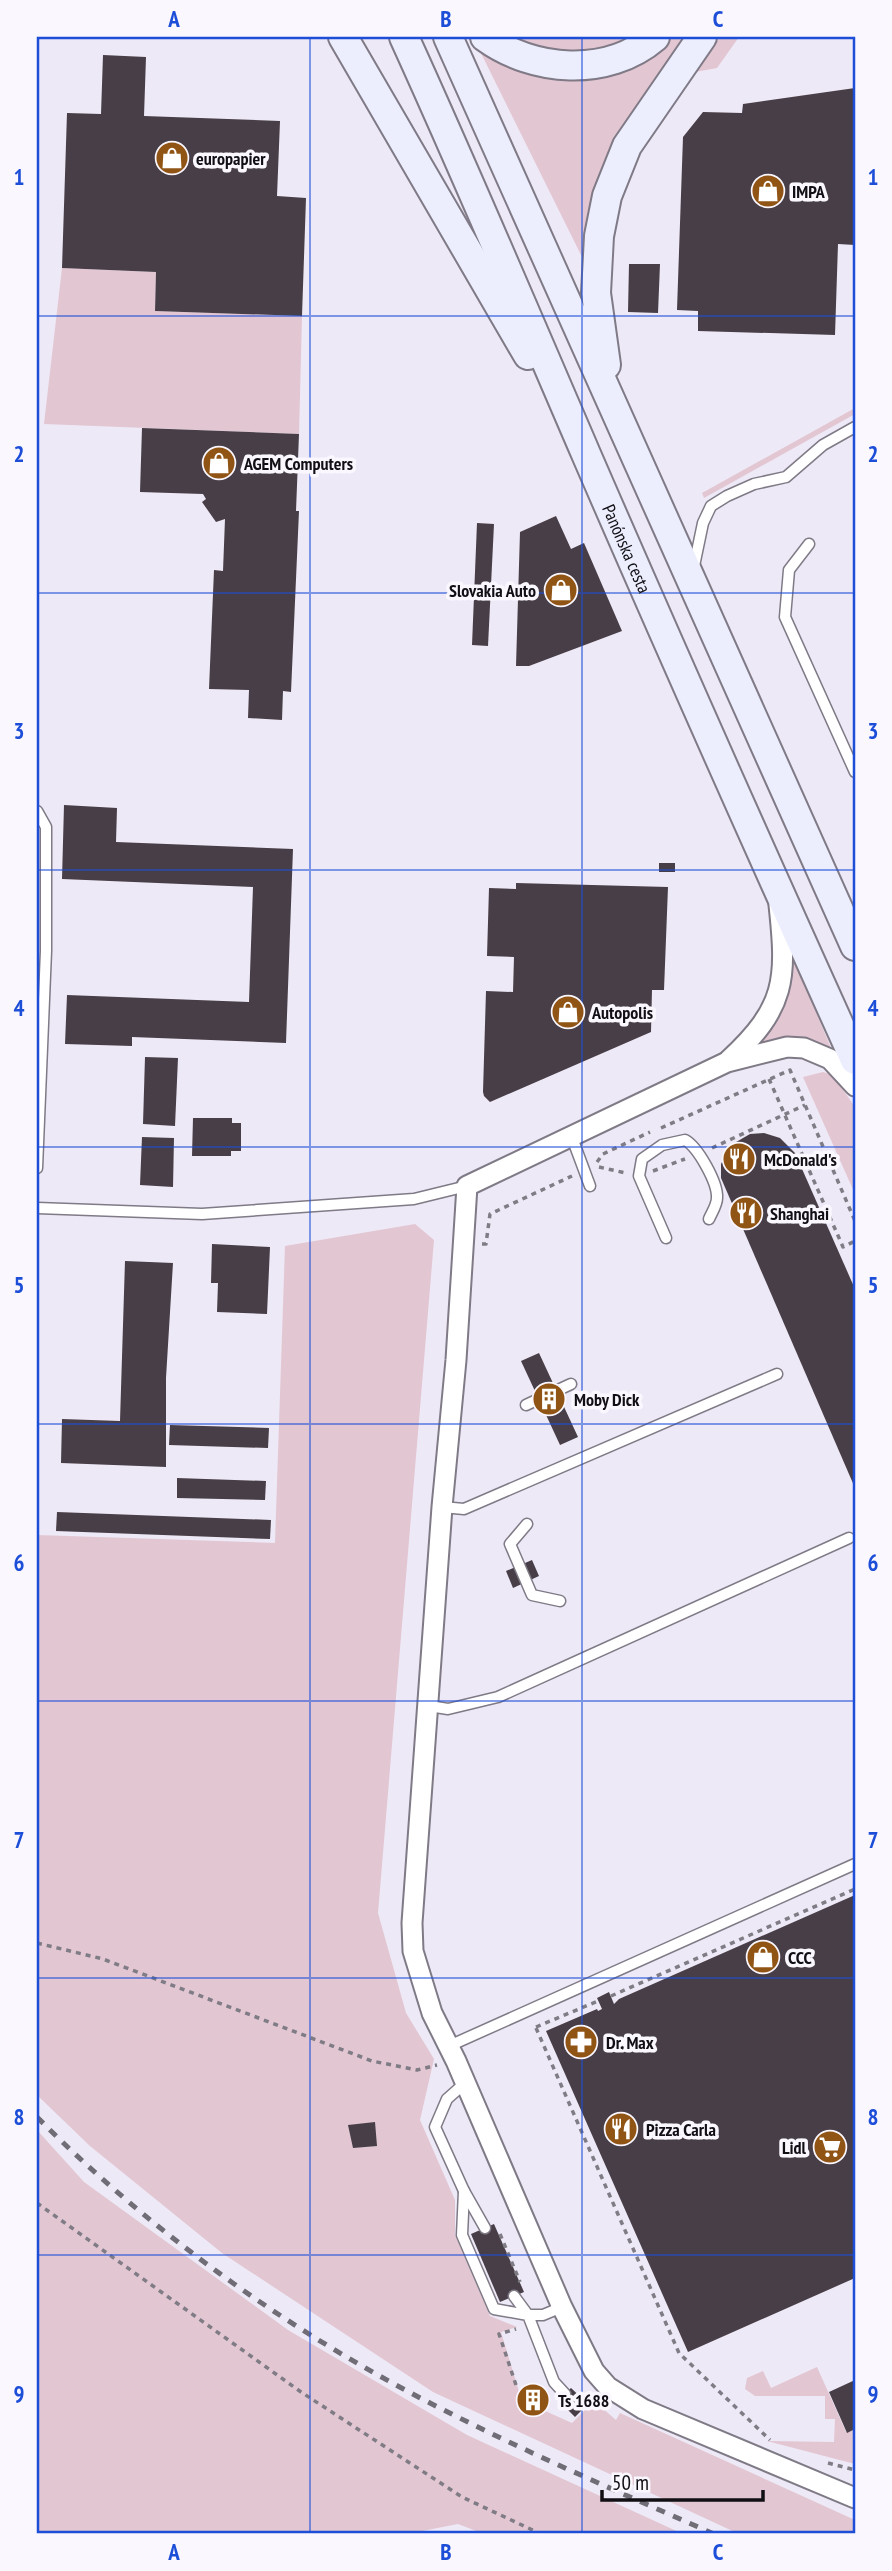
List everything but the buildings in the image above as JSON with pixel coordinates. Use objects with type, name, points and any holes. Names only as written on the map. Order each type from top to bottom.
[{"type":"main road","points":[[343,37],[586,454]]},
{"type":"main road","name":"Panónska cesta","points":[[404,37],[855,1060]]},
{"type":"main road","points":[[448,37],[691,578],[840,901],[855,946]]},
{"type":"main road","points":[[485,37],[516,56],[565,66],[594,63],[621,56],[654,37]]},
{"type":"main road","points":[[612,403],[596,293],[599,236],[607,196],[627,146],[702,37]]},
{"type":"street","points":[[727,1062],[757,1032],[779,991],[784,952],[777,887]]},
{"type":"street","points":[[855,1087],[830,1059],[804,1048],[787,1047],[727,1062],[467,1186],[456,1360],[442,1507],[411,1923],[413,1951],[432,2013],[562,2306],[594,2371],[608,2387],[625,2399],[782,2469],[855,2498]]},
{"type":"lane","points":[[691,578],[703,523],[711,506],[754,484],[786,477],[823,444],[855,427]]},
{"type":"lane","points":[[809,544],[789,570],[785,617],[855,772]]},
{"type":"lane","points":[[37,811],[46,827],[46,951],[37,1168]]},
{"type":"lane","points":[[571,1135],[590,1186]]},
{"type":"lane","points":[[666,1238],[639,1176],[639,1163],[652,1150],[680,1140],[689,1142],[700,1154],[717,1193],[717,1201],[709,1219]]},
{"type":"lane","points":[[37,1208],[202,1214],[414,1199],[467,1186]]},
{"type":"lane","points":[[442,1507],[464,1509],[777,1374]]},
{"type":"lane","points":[[526,1405],[571,1384]]},
{"type":"lane","points":[[527,1524],[510,1544],[532,1595],[560,1601]]},
{"type":"lane","points":[[429,1706],[448,1709],[498,1697],[849,1538]]},
{"type":"lane","points":[[452,2054],[855,1864]]},
{"type":"lane","points":[[465,2083],[447,2099],[435,2127],[464,2191],[485,2228]]},
{"type":"lane","points":[[464,2191],[462,2235],[494,2309],[542,2315],[562,2306]]},
{"type":"lane","points":[[514,2296],[528,2315],[554,2382],[565,2394]]},
{"type":"path","points":[[769,1079],[843,1247],[855,1241]]},
{"type":"path","points":[[700,1154],[805,1105]]},
{"type":"path","points":[[808,1168],[828,1159]]},
{"type":"path","points":[[611,1996],[855,1889]]},
{"type":"path","points":[[37,1943],[103,1959],[372,2061],[418,2070],[452,2054]]},
{"type":"path","points":[[536,2028],[679,2353],[773,2442]]},
{"type":"path","points":[[37,2203],[301,2392],[462,2497],[541,2534]]},
{"type":"path","points":[[516,2385],[499,2334],[517,2329],[528,2315]]},
{"type":"path","points":[[819,2460],[855,2470]]},
{"type":"shaded area","points":[[473,37],[685,37],[663,67],[604,164],[585,263]]},
{"type":"shaded area","points":[[720,37],[739,37],[717,68],[695,72]]},
{"type":"shaded area","points":[[62,268],[156,272],[155,311],[302,316],[299,434],[44,424]]},
{"type":"shaded area","points":[[855,408],[855,414],[704,498],[702,493]]},
{"type":"shaded area","points":[[793,956],[835,1058],[826,1049],[807,1041],[753,1046],[771,1027],[784,1006],[791,982]]},
{"type":"shaded area","points":[[823,1072],[830,1074],[855,1107],[855,1194],[803,1077]]},
{"type":"shaded area","points":[[415,1224],[434,1240],[378,1913],[406,2013],[434,2059],[420,2120],[455,2200],[455,2235],[490,2316],[517,2327],[501,2332],[520,2395],[527,2394],[531,2407],[539,2405],[543,2410],[572,2423],[594,2401],[616,2420],[620,2413],[855,2520],[855,2534],[739,2534],[433,2392],[222,2253],[90,2146],[37,2095],[37,1535],[275,1543],[285,1246]]},
{"type":"shaded area","points":[[37,2130],[84,2182],[288,2330],[467,2435],[683,2534],[484,2534],[458,2524],[417,2532],[383,2534],[37,2534]]},
{"type":"shaded area","points":[[817,2367],[846,2432],[855,2429],[855,2464],[767,2441],[834,2442],[835,2419],[825,2419],[825,2396],[755,2396],[745,2389],[747,2378],[763,2371],[771,2388]]},
{"type":"railway","points":[[37,2117],[126,2200],[173,2239],[272,2310],[324,2343],[465,2421],[714,2534]]},
{"type":"place","name":"europapier","points":[[172,158]]},
{"type":"place","name":"IMPA","points":[[768,191]]},
{"type":"place","name":"AGEM Computers","points":[[219,463]]},
{"type":"place","name":"Slovakia Auto","points":[[561,590]]},
{"type":"place","name":"Autopolis","points":[[568,1012]]},
{"type":"place","name":"McDonald's","points":[[739,1159]]},
{"type":"place","name":"Shanghai","points":[[746,1213]]},
{"type":"place","name":"Moby Dick","points":[[549,1399]]},
{"type":"place","name":"CCC","points":[[763,1957]]},
{"type":"place","name":"Dr. Max","points":[[581,2042]]},
{"type":"place","name":"Pizza Carla","points":[[621,2129]]},
{"type":"place","name":"Lidl","points":[[830,2147]]},
{"type":"place","name":"Ts 1688","points":[[533,2400]]}]
